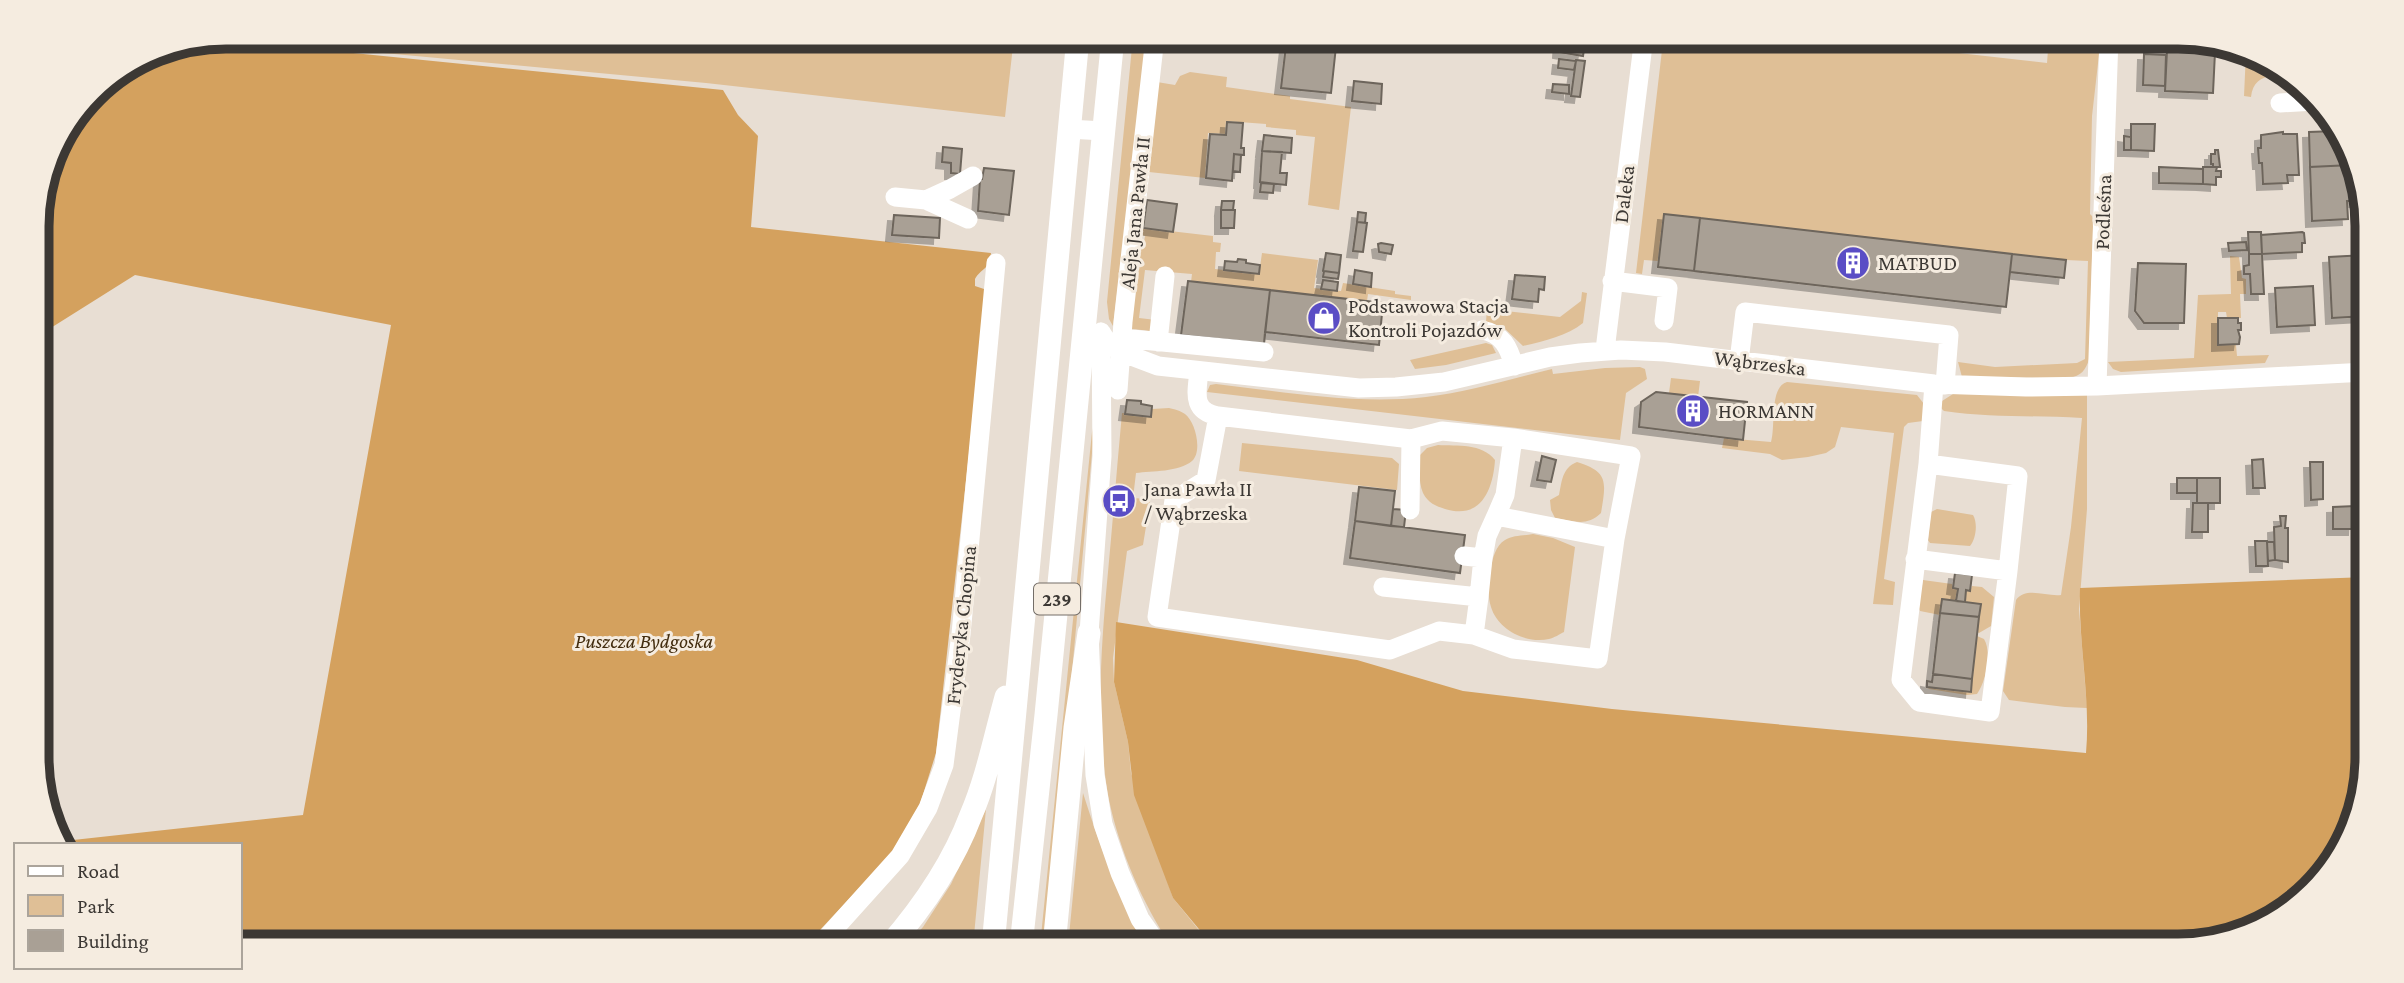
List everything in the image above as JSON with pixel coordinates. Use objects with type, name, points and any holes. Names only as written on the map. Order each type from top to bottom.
[{"type":"main road","name":"239","points":[[994,934],[1076,49]]},
{"type":"main road","name":"Aleja Jana Pawła II","points":[[1103,137],[1112,49]]},
{"type":"main road","name":"239","points":[[1021,934],[1103,137]]},
{"type":"main road","points":[[1092,252],[1115,341]]},
{"type":"main road","points":[[1055,934],[1075,728],[1089,633]]},
{"type":"main road","points":[[897,934],[944,870],[972,815],[1022,636]]},
{"type":"street","name":"Aleja Jana Pawła II","points":[[1118,390],[1115,341],[1153,49]]},
{"type":"street","name":"Daleka","points":[[1605,350],[1642,49]]},
{"type":"street","name":"Podleśna","points":[[2097,386],[2109,49]]},
{"type":"street","points":[[2280,103],[2304,102]]},
{"type":"street","points":[[1068,129],[1103,137]]},
{"type":"street","points":[[926,200],[972,176]]},
{"type":"street","points":[[895,197],[926,200],[968,219]]},
{"type":"street","name":"Fryderyka Chopina","points":[[830,934],[900,856],[928,808],[944,765],[960,645],[996,263]]},
{"type":"street","points":[[1158,342],[1165,276]]},
{"type":"street","points":[[1612,281],[1668,288],[1664,321]]},
{"type":"street","points":[[1739,361],[1745,312],[1950,335],[1939,384],[1928,464],[1915,559],[1901,680],[1919,702],[1990,712],[2018,476],[1928,464]]},
{"type":"street","points":[[1482,330],[1495,334],[1505,343],[1514,366]]},
{"type":"street","points":[[1150,934],[1130,896],[1103,824],[1095,775],[1089,633],[1103,409],[1115,341],[1158,342],[1264,352]]},
{"type":"street","name":"Wąbrzeska","points":[[1115,341],[1158,366],[1373,388],[1444,382],[1550,357],[1605,350],[1665,352],[1939,384],[2097,386],[2355,373]]},
{"type":"street","points":[[1103,409],[1135,373],[1158,366]]},
{"type":"street","points":[[1199,370],[1198,401],[1201,409],[1208,415],[1218,416],[1411,439],[1442,431],[1513,438],[1630,456],[1598,659],[1513,649],[1474,635],[1438,631],[1390,650],[1157,617],[1174,500],[1206,480],[1218,416]]},
{"type":"street","points":[[1474,635],[1479,597],[1474,557],[1487,536],[1505,495],[1513,438]]},
{"type":"street","points":[[1409,510],[1411,439]]},
{"type":"street","points":[[1496,516],[1615,539]]},
{"type":"street","points":[[1915,559],[2008,570]]},
{"type":"street","points":[[1383,587],[1479,597]]},
{"type":"green space","name":"Puszcza Bydgoska","points":[[214,49],[314,49],[723,90],[738,115],[758,136],[751,227],[991,253],[987,266],[975,279],[975,286],[987,290],[936,753],[920,804],[891,854],[816,934],[242,934],[242,843],[72,843],[70,840],[303,815],[391,325],[135,275],[49,329],[49,214],[52,191],[62,158],[86,118],[118,86],[158,62],[191,52]]},
{"type":"green space","points":[[340,49],[1013,49],[1005,117],[706,83]]},
{"type":"green space","points":[[1132,49],[1148,49],[1113,326],[1109,319],[1107,302]]},
{"type":"green space","points":[[1653,49],[1923,49],[2047,63],[2048,49],[2100,49],[2092,116],[2090,214],[2093,227],[2089,359],[2085,369],[2077,376],[2069,378],[1962,377],[1958,362],[1995,367],[2077,363],[2085,359],[2088,261],[1664,214],[1658,261],[1644,260],[1642,274],[1636,273],[1662,50]]},
{"type":"green space","points":[[2246,63],[2273,77],[2258,81],[2251,97],[2244,96]]},
{"type":"green space","points":[[1190,72],[1227,77],[1226,87],[1351,107],[1339,210],[1308,205],[1315,137],[1296,135],[1296,130],[1266,127],[1266,124],[1226,121],[1225,134],[1208,133],[1205,178],[1149,172],[1157,82],[1175,85],[1180,76]]},
{"type":"green space","points":[[1147,200],[1144,228],[1213,236],[1213,242],[1221,243],[1220,252],[1216,252],[1215,269],[1259,274],[1262,253],[1318,260],[1314,288],[1341,291],[1343,283],[1395,291],[1395,294],[1411,296],[1411,300],[1368,294],[1367,301],[1191,282],[1192,274],[1145,270],[1139,318],[1156,320],[1151,331],[1132,329],[1128,323],[1138,250],[1143,247],[1145,236],[1141,235],[1144,203]]},
{"type":"green space","points":[[2230,256],[2239,257],[2242,278],[2246,279],[2246,294],[2240,294],[2241,318],[2227,318],[2226,312],[2218,312],[2218,345],[2236,345],[2237,356],[2269,355],[2265,363],[2121,372],[2113,369],[2108,362],[2194,358],[2198,295],[2231,294]]},
{"type":"green space","points":[[1582,292],[1587,293],[1583,323],[1555,338],[1523,346],[1503,327],[1486,322],[1487,309],[1560,317],[1581,301]]},
{"type":"green space","points":[[1486,343],[1492,345],[1496,353],[1415,369],[1410,360]]},
{"type":"green space","points":[[1640,367],[1645,369],[1647,379],[1626,393],[1620,440],[1207,392],[1210,385],[1216,384],[1347,399],[1400,399],[1458,392],[1552,369],[1553,374]]},
{"type":"green space","points":[[1671,378],[1700,381],[1698,397],[1669,393]]},
{"type":"green space","points":[[1787,382],[1917,395],[1924,404],[1923,421],[1908,423],[1904,427],[1884,579],[1895,582],[1893,605],[1873,604],[1894,433],[1841,427],[1835,447],[1826,453],[1782,460],[1770,454],[1722,448],[1724,438],[1771,442],[1775,399],[1781,385]]},
{"type":"green space","points":[[1953,394],[2087,395],[2087,509],[2079,609],[2087,708],[2009,700],[2003,691],[2016,600],[2031,593],[2061,595],[2082,418],[1995,416],[1944,411],[1941,408],[1942,401]]},
{"type":"green space","points":[[1169,408],[1185,414],[1192,423],[1197,450],[1187,465],[1136,473],[1133,498],[1147,499],[1150,502],[1143,545],[1127,551],[1113,658],[1114,682],[1128,742],[1131,773],[1173,898],[1202,934],[1164,934],[1151,912],[1126,857],[1114,819],[1102,743],[1103,629],[1122,413],[1150,417],[1152,409]]},
{"type":"green space","points":[[1095,420],[1048,934],[1041,934]]},
{"type":"green space","points":[[1242,443],[1392,458],[1399,464],[1397,490],[1239,471]]},
{"type":"green space","points":[[1438,445],[1476,448],[1495,460],[1488,492],[1476,506],[1468,510],[1445,509],[1432,504],[1425,496],[1421,488],[1420,455],[1427,448]]},
{"type":"green space","points":[[1577,462],[1600,474],[1604,486],[1601,513],[1585,522],[1555,518],[1551,510],[1550,500],[1559,495],[1566,471]]},
{"type":"green space","points":[[1937,509],[1973,515],[1976,531],[1970,546],[1930,543],[1931,512]]},
{"type":"green space","points":[[1533,534],[1575,547],[1564,632],[1540,640],[1522,637],[1506,629],[1495,615],[1489,598],[1492,565],[1499,545],[1511,537]]},
{"type":"green space","points":[[2355,577],[2355,757],[2352,792],[2337,835],[2318,865],[2286,897],[2267,910],[2224,928],[2190,934],[1203,934],[1173,898],[1134,795],[1128,742],[1114,682],[1116,622],[1357,660],[1463,691],[1612,709],[2086,753],[2087,712],[2080,588]]},
{"type":"green space","points":[[1923,580],[1952,584],[1953,588],[1958,589],[1956,601],[1942,599],[1940,615],[1920,611],[1918,607]]},
{"type":"green space","points":[[1972,586],[1982,587],[1994,597],[1991,626],[1979,633],[1981,604],[1965,602],[1966,590],[1970,591]]},
{"type":"green space","points":[[1977,636],[1984,639],[1988,659],[1977,694],[1929,689],[1927,687],[1970,692]]},
{"type":"green space","points":[[1083,793],[1111,871],[1141,934],[1069,934]]},
{"type":"green space","points":[[986,809],[974,934],[917,934],[951,884]]},
{"type":"building","points":[[1286,49],[1336,49],[1331,93],[1281,88]]},
{"type":"building","points":[[1559,49],[1584,49],[1583,56],[1559,52]]},
{"type":"building","points":[[2167,50],[2215,53],[2213,93],[2165,91]]},
{"type":"building","points":[[2144,54],[2166,55],[2165,86],[2143,85]]},
{"type":"building","points":[[1559,59],[1576,61],[1574,70],[1558,68]]},
{"type":"building","points":[[1576,60],[1585,61],[1580,97],[1571,96]]},
{"type":"building","points":[[1354,81],[1382,84],[1381,104],[1352,101]]},
{"type":"building","points":[[1553,84],[1569,85],[1569,94],[1552,92]]},
{"type":"building","points":[[1227,122],[1243,123],[1241,148],[1244,148],[1244,155],[1234,154],[1232,181],[1206,178],[1210,134],[1226,135]]},
{"type":"building","points":[[2131,124],[2155,124],[2154,151],[2131,150]]},
{"type":"building","points":[[2327,131],[2344,165],[2310,167],[2309,132]]},
{"type":"building","points":[[2283,132],[2297,134],[2299,175],[2287,175],[2288,183],[2263,184],[2258,148],[2261,148],[2261,135]]},
{"type":"building","points":[[1264,135],[1292,138],[1291,153],[1262,151]]},
{"type":"building","points":[[2124,136],[2131,137],[2131,150],[2124,150]]},
{"type":"building","points":[[943,147],[962,149],[960,174],[951,173],[951,163],[942,162]]},
{"type":"building","points":[[2215,150],[2218,150],[2220,167],[2213,167],[2211,164],[2211,154],[2215,154]]},
{"type":"building","points":[[1262,151],[1282,152],[1280,173],[1287,173],[1286,185],[1260,182]]},
{"type":"building","points":[[1234,154],[1241,155],[1240,172],[1233,171]]},
{"type":"building","points":[[2344,165],[2353,201],[2347,201],[2348,219],[2312,221],[2310,167]]},
{"type":"building","points":[[2159,167],[2203,169],[2203,184],[2159,183]]},
{"type":"building","points":[[2203,167],[2217,167],[2216,171],[2221,171],[2221,177],[2216,177],[2216,185],[2203,184]]},
{"type":"building","points":[[984,168],[1014,171],[1009,215],[978,211],[980,179]]},
{"type":"building","points":[[1261,183],[1274,184],[1273,193],[1260,192]]},
{"type":"building","points":[[1147,200],[1177,204],[1173,232],[1143,228]]},
{"type":"building","points":[[1222,201],[1234,201],[1233,210],[1221,210]]},
{"type":"building","points":[[1221,210],[1235,210],[1234,228],[1221,228]]},
{"type":"building","points":[[1358,212],[1366,213],[1365,223],[1357,222]]},
{"type":"building","points":[[1664,214],[1700,218],[1694,271],[1658,267]]},
{"type":"building","points":[[894,215],[940,218],[939,238],[892,235]]},
{"type":"building","name":"MATBUD","points":[[1700,218],[2012,254],[2006,307],[1694,271]]},
{"type":"building","points":[[1357,222],[1367,223],[1363,252],[1353,251]]},
{"type":"building","points":[[2248,232],[2261,232],[2262,254],[2249,254]]},
{"type":"building","points":[[2302,232],[2305,243],[2302,243],[2302,252],[2262,254],[2261,235]]},
{"type":"building","points":[[2246,242],[2247,250],[2229,251],[2228,243]]},
{"type":"building","points":[[1378,244],[1393,245],[1391,254],[1379,252]]},
{"type":"building","points":[[1326,253],[1341,255],[1339,273],[1323,271]]},
{"type":"building","points":[[2012,254],[2066,260],[2064,278],[2010,272]]},
{"type":"building","points":[[2249,254],[2262,254],[2264,294],[2251,294],[2250,274],[2244,274],[2244,266],[2249,265]]},
{"type":"building","points":[[2355,256],[2355,317],[2332,318],[2329,257]]},
{"type":"building","points":[[1238,259],[1260,265],[1259,274],[1224,270],[1225,261],[1237,262]]},
{"type":"building","points":[[2138,263],[2186,264],[2184,323],[2144,323],[2135,311]]},
{"type":"building","points":[[1355,270],[1372,273],[1371,287],[1353,284]]},
{"type":"building","points":[[1324,271],[1339,273],[1338,279],[1323,277]]},
{"type":"building","points":[[1515,275],[1545,277],[1544,290],[1539,289],[1538,302],[1512,299]]},
{"type":"building","points":[[1323,280],[1338,282],[1337,291],[1321,289]]},
{"type":"building","points":[[1188,281],[1383,303],[1379,345],[1265,332],[1264,344],[1181,335]]},
{"type":"building","points":[[1188,281],[1270,290],[1264,344],[1181,335]]},
{"type":"building","points":[[2313,286],[2315,325],[2277,327],[2275,288]]},
{"type":"building","name":"Podstawowa Stacja Kontroli Pojazdów","points":[[1270,290],[1383,303],[1379,345],[1265,332]]},
{"type":"building","points":[[2218,318],[2238,318],[2238,323],[2241,323],[2241,330],[2238,330],[2239,344],[2218,345]]},
{"type":"building","name":"HORMANN","points":[[1656,392],[1747,402],[1743,440],[1639,427],[1641,402]]},
{"type":"building","points":[[1127,400],[1141,401],[1141,404],[1152,406],[1151,417],[1125,414]]},
{"type":"building","points":[[1542,456],[1556,460],[1551,482],[1537,480]]},
{"type":"building","points":[[2263,459],[2265,488],[2253,488],[2252,460]]},
{"type":"building","points":[[2310,462],[2323,462],[2323,499],[2311,500]]},
{"type":"building","points":[[2177,478],[2197,478],[2197,493],[2177,493]]},
{"type":"building","points":[[2197,478],[2220,478],[2220,503],[2197,503]]},
{"type":"building","points":[[1359,487],[1395,491],[1391,526],[1355,521]]},
{"type":"building","points":[[2193,503],[2208,503],[2208,532],[2192,532]]},
{"type":"building","points":[[2355,506],[2354,529],[2333,529],[2333,507]]},
{"type":"building","points":[[1393,509],[1406,510],[1404,527],[1391,526]]},
{"type":"building","points":[[2280,516],[2286,516],[2288,562],[2275,560],[2274,527],[2281,526]]},
{"type":"building","points":[[1355,521],[1465,535],[1460,573],[1350,558]]},
{"type":"building","points":[[2255,541],[2267,541],[2268,566],[2256,566]]},
{"type":"building","points":[[2267,542],[2274,542],[2275,560],[2268,561]]},
{"type":"building","points":[[1955,573],[1972,575],[1965,602],[1956,601],[1958,589],[1953,588]]},
{"type":"building","points":[[1942,599],[1981,604],[1979,617],[1940,613]]},
{"type":"building","points":[[1940,613],[1979,617],[1972,679],[1933,674]]},
{"type":"building","points":[[1933,674],[1972,679],[1971,692],[1927,687],[1927,681],[1932,682]]},
{"type":"place","name":"MATBUD","points":[[1853,263]]},
{"type":"place","name":"Podstawowa Stacja Kontroli Pojazdów","points":[[1324,318]]},
{"type":"place","name":"HORMANN","points":[[1693,411]]},
{"type":"place","name":"Jana Pawła II / Wąbrzeska","points":[[1119,501]]}]
